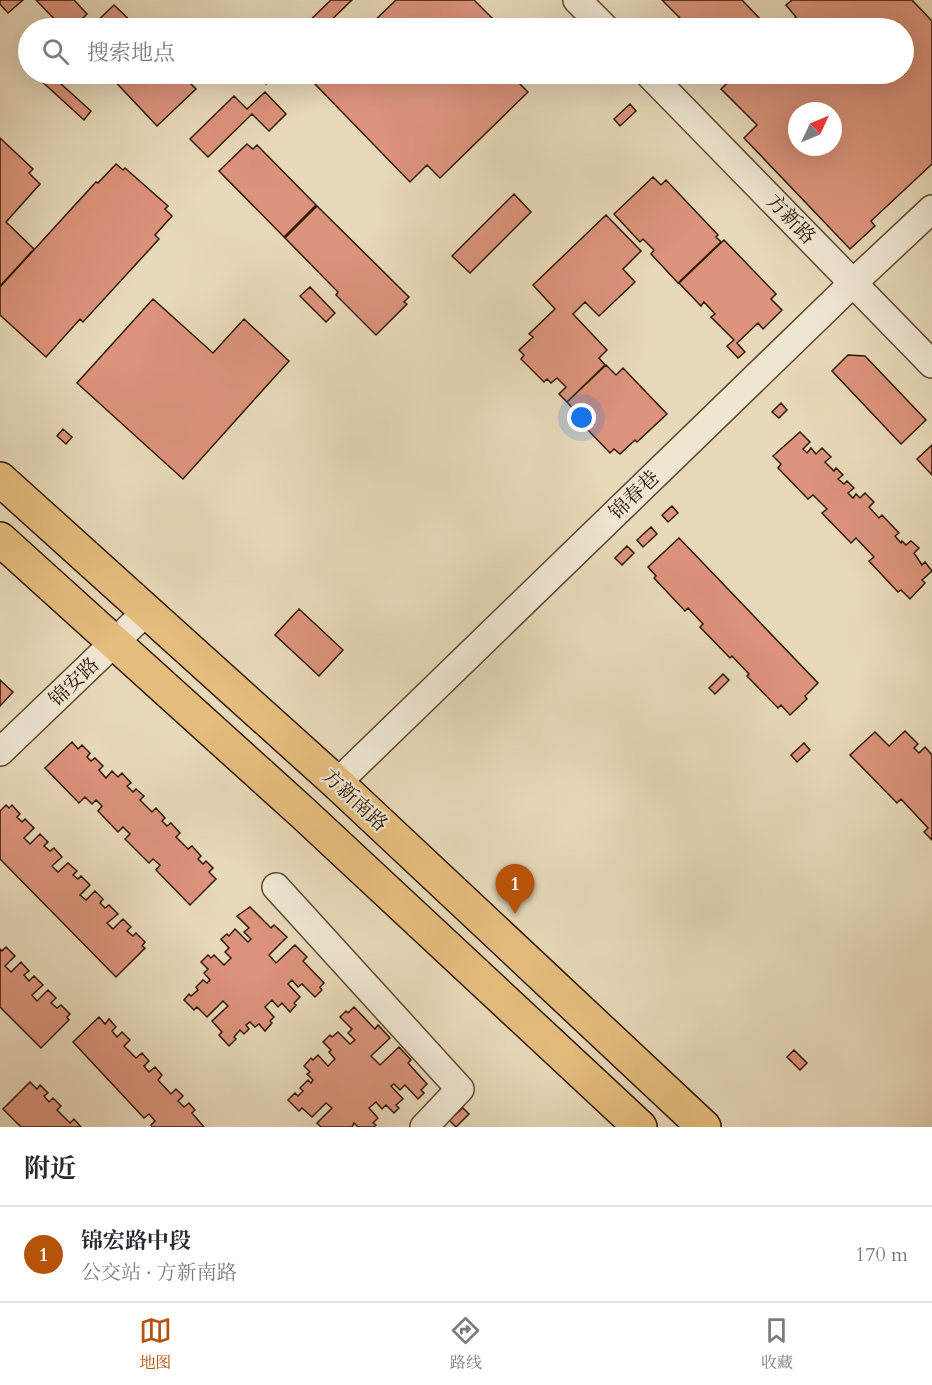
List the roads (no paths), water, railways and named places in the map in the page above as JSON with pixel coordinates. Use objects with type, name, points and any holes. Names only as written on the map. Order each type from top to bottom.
[{"type":"main road","name":"方新南路","points":[[0,479],[337,783],[704,1127]]},
{"type":"main road","points":[[0,539],[364,869],[640,1127]]},
{"type":"street","points":[[578,0],[595,18]]},
{"type":"street","name":"方新路","points":[[659,84],[932,364]]},
{"type":"street","name":"锦春巷","points":[[337,783],[932,209]]},
{"type":"street","name":"锦安路","points":[[0,753],[147,611]]},
{"type":"street","points":[[276,887],[460,1089],[424,1127]]},
{"type":"place","name":"锦宏路中段","points":[[515,914]]}]
